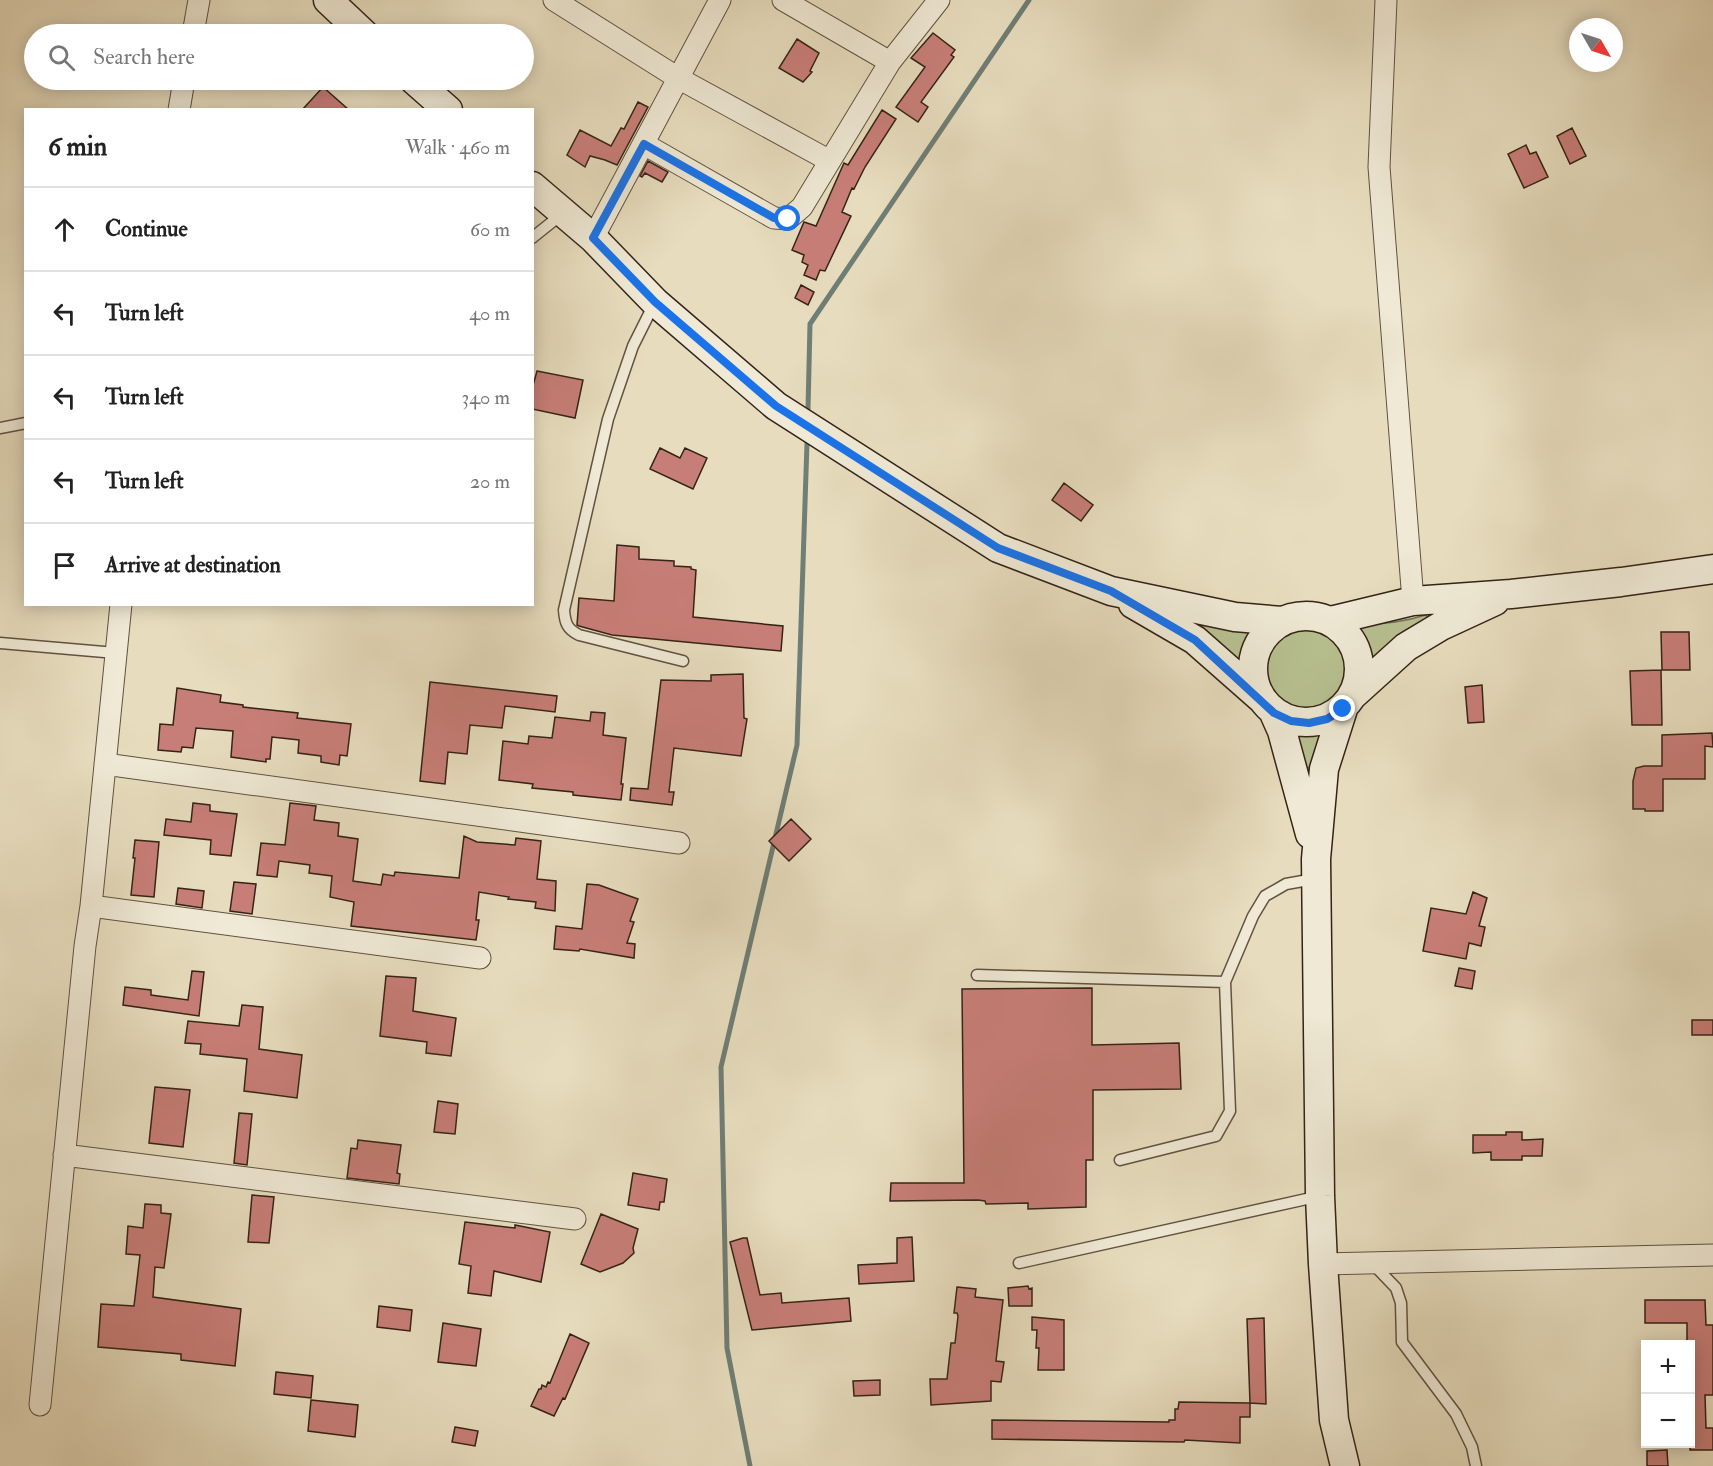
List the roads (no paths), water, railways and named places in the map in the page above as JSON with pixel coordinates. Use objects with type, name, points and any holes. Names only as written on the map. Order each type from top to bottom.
[{"type":"main road","points":[[328,0],[353,24]]},
{"type":"main road","points":[[425,90],[445,108]]},
{"type":"main road","points":[[534,188],[593,238],[655,302],[776,406],[998,548],[1111,591],[1235,617],[1282,621]]},
{"type":"main road","points":[[1330,621],[1413,601],[1511,594],[1621,582],[1713,568]]},
{"type":"main road","points":[[1111,591],[1195,640],[1268,706],[1291,721],[1309,723],[1327,719],[1406,647],[1511,594]]},
{"type":"main road","points":[[1413,601],[1427,607],[1432,613],[1433,620],[1428,634]]},
{"type":"main road","points":[[1317,869],[1299,788],[1282,731],[1254,683],[1253,665],[1257,647],[1268,632],[1282,621],[1298,616],[1315,616],[1330,621],[1344,631],[1354,644],[1360,660],[1360,678],[1324,769],[1317,869],[1320,1196],[1323,1264],[1334,1420],[1345,1466]]},
{"type":"street","points":[[195,24],[199,0]]},
{"type":"street","points":[[554,0],[678,78],[830,161]]},
{"type":"street","points":[[593,238],[720,0]]},
{"type":"street","points":[[783,0],[890,62]]},
{"type":"street","points":[[644,144],[774,218],[788,219],[802,207],[890,62],[939,0]]},
{"type":"street","points":[[1386,0],[1379,167],[1413,601]]},
{"type":"street","points":[[179,108],[182,90]]},
{"type":"street","points":[[40,1406],[121,606]]},
{"type":"street","points":[[105,764],[679,843]]},
{"type":"street","points":[[91,906],[480,958]]},
{"type":"street","points":[[64,1155],[575,1218]]},
{"type":"street","points":[[1323,1264],[1713,1255]]},
{"type":"lane","points":[[534,236],[563,213]]},
{"type":"lane","points":[[655,302],[633,346],[608,418],[564,610],[565,622],[569,631],[683,661]]},
{"type":"lane","points":[[0,428],[24,423]]},
{"type":"lane","points":[[0,643],[116,653]]},
{"type":"lane","points":[[1120,1160],[1216,1136],[1230,1112],[1225,982],[1253,916],[1265,896],[1317,869]]},
{"type":"lane","points":[[977,975],[1225,982]]},
{"type":"lane","points":[[1019,1263],[1320,1196]]},
{"type":"lane","points":[[1372,1263],[1396,1288],[1401,1303],[1402,1342],[1456,1414],[1472,1447],[1476,1466]]},
{"type":"waterway","points":[[808,409],[810,324],[1029,0]]},
{"type":"waterway","points":[[750,1466],[727,1348],[721,1067],[797,745],[807,443]]}]
